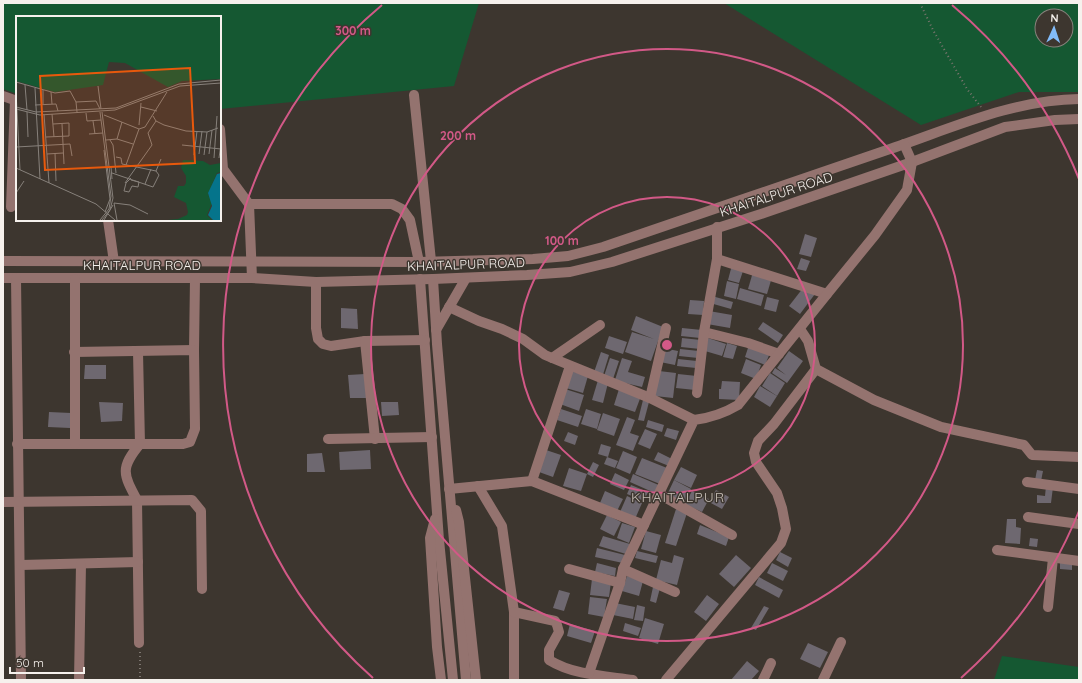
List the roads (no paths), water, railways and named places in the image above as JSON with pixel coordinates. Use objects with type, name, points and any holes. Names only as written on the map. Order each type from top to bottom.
[{"type":"street","points":[[414,95],[431,261]]},
{"type":"street","points":[[3,96],[16,100],[10,207]]},
{"type":"street","name":"KHAITALPUR ROAD","points":[[3,261],[419,262],[533,259],[568,256],[603,247],[999,110],[1051,100],[1079,98]]},
{"type":"street","name":"KHAITALPUR ROAD","points":[[3,278],[252,278],[316,282],[466,278],[570,272],[612,262],[912,162],[1005,127],[1055,120],[1079,119]]},
{"type":"street","points":[[221,142],[223,169],[249,204],[252,278]]},
{"type":"street","points":[[449,307],[479,321],[502,328],[523,339],[552,358],[650,398],[694,420],[712,417],[726,412],[738,406],[875,235],[907,190],[912,162],[904,144]]},
{"type":"street","points":[[249,204],[392,204],[402,209],[410,220],[419,262]]},
{"type":"street","points":[[108,221],[114,262]]},
{"type":"street","points":[[697,393],[704,332],[717,259],[717,227]]},
{"type":"street","points":[[717,259],[827,294]]},
{"type":"street","points":[[16,278],[17,444],[21,565],[21,680]]},
{"type":"street","points":[[17,444],[183,444],[190,442],[195,429],[195,278]]},
{"type":"street","points":[[436,330],[466,278]]},
{"type":"street","points":[[75,279],[75,444]]},
{"type":"street","points":[[420,279],[439,540],[453,680]]},
{"type":"street","points":[[433,279],[449,489],[466,680]]},
{"type":"street","points":[[316,282],[316,328],[318,339],[323,344],[331,346],[365,341],[425,340]]},
{"type":"street","points":[[552,358],[600,325]]},
{"type":"street","points":[[650,398],[666,328]]},
{"type":"street","points":[[800,329],[808,341],[816,369],[874,400],[941,427],[1024,445],[1032,455],[1079,457]]},
{"type":"street","points":[[704,332],[748,343],[780,354]]},
{"type":"street","points":[[365,341],[375,439]]},
{"type":"street","points":[[74,352],[194,350]]},
{"type":"street","points":[[138,352],[140,444],[129,458],[125,470],[127,482],[137,500],[139,643]]},
{"type":"street","points":[[532,481],[570,366]]},
{"type":"street","points":[[666,680],[781,542],[786,529],[782,508],[777,494],[756,462],[754,453],[758,441],[774,424],[816,369]]},
{"type":"street","points":[[588,673],[620,583],[623,569],[694,420]]},
{"type":"street","points":[[328,439],[432,437]]},
{"type":"street","points":[[449,489],[532,481],[644,525]]},
{"type":"street","points":[[1027,482],[1079,488]]},
{"type":"street","points":[[478,486],[502,526],[514,612],[514,680]]},
{"type":"street","points":[[449,489],[459,522],[476,680]]},
{"type":"street","points":[[659,494],[732,535]]},
{"type":"street","points":[[3,502],[192,500],[201,511],[202,589]]},
{"type":"street","points":[[437,512],[430,538],[437,647],[441,680]]},
{"type":"street","points":[[1028,517],[1079,524]]},
{"type":"street","points":[[997,550],[1079,561]]},
{"type":"street","points":[[1048,607],[1053,558]]},
{"type":"street","points":[[21,565],[138,562]]},
{"type":"street","points":[[79,680],[81,564]]},
{"type":"street","points":[[568,569],[620,583]]},
{"type":"street","points":[[623,569],[675,592]]},
{"type":"street","points":[[514,612],[555,621],[559,632],[549,650],[549,660],[557,665],[588,673],[633,680]]},
{"type":"street","points":[[823,680],[841,642]]},
{"type":"street","points":[[763,680],[771,662]]},
{"type":"district","name":"KHAITALPUR","points":[[678,497]]}]
